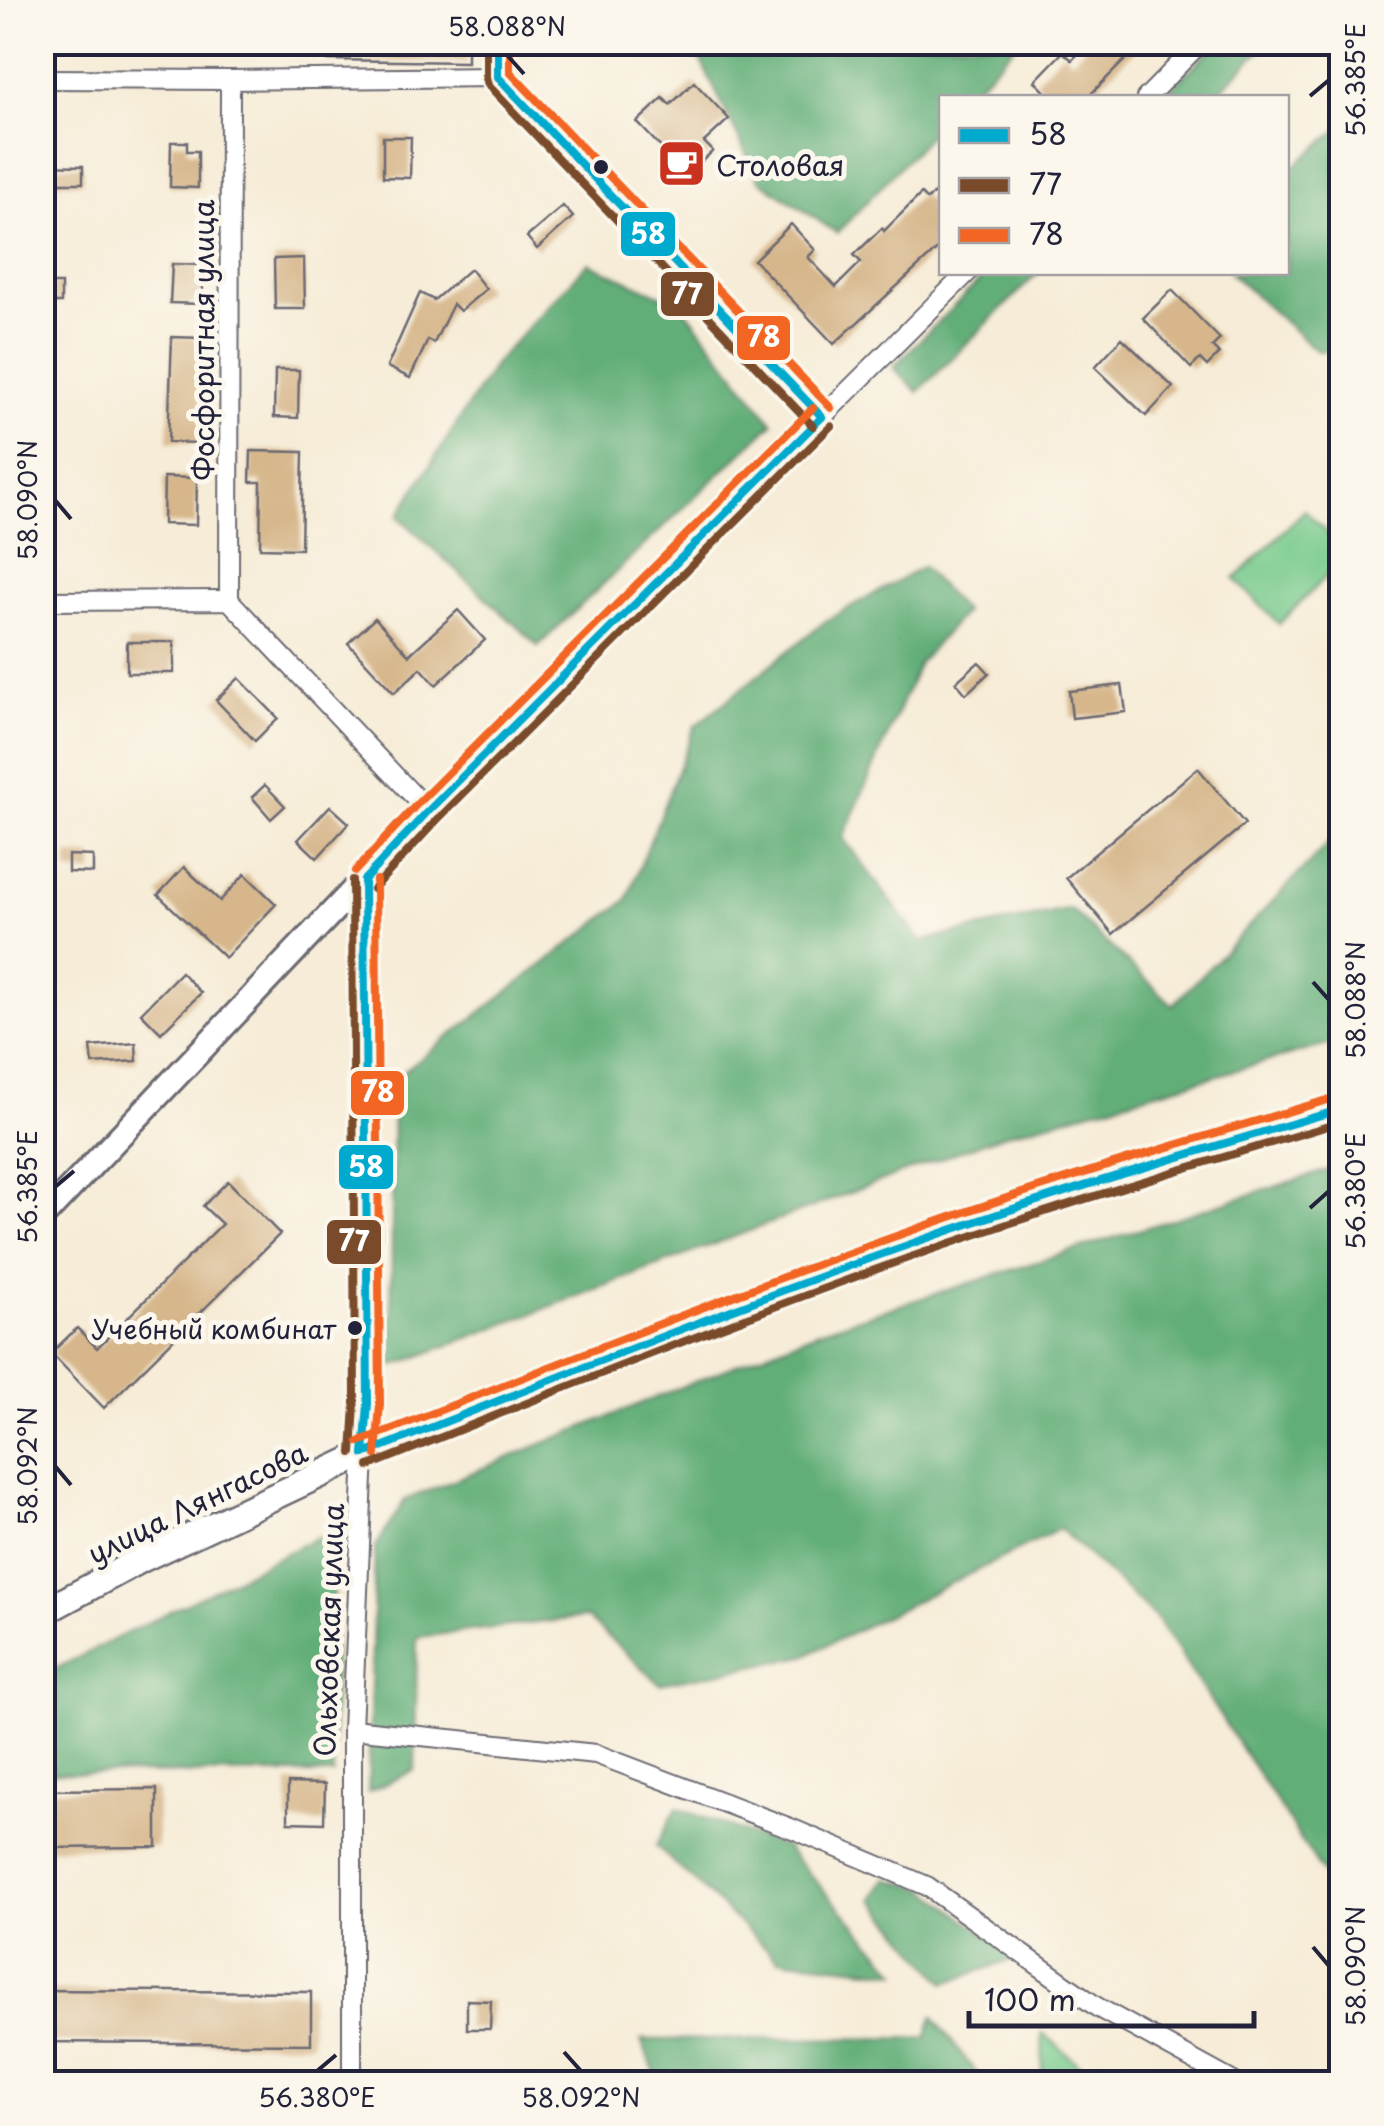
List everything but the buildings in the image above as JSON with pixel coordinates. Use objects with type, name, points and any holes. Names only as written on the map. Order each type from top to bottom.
[{"type":"main road","name":"улица Лянгасова","points":[[42,1613],[142,1559],[364,1454],[604,1359],[869,1259],[1138,1169],[1342,1109]]},
{"type":"street","points":[[498,42],[498,77],[822,417]]},
{"type":"street","points":[[1149,95],[1200,43]]},
{"type":"street","points":[[42,79],[498,77]]},
{"type":"street","name":"Фосфоритная улица","points":[[229,600],[230,80]]},
{"type":"street","points":[[42,1218],[428,811],[965,275]]},
{"type":"street","points":[[42,602],[229,600],[428,811]]},
{"type":"street","name":"Ольховская улица","points":[[352,2084],[352,1728],[368,1404],[364,880]]},
{"type":"street","points":[[352,1728],[596,1754],[793,1829],[927,1886],[1097,2007],[1236,2084]]},
{"type":"green space","points":[[1017,42],[968,95],[939,95],[939,125],[837,233],[759,180],[700,59],[628,43]]},
{"type":"green space","points":[[1217,43],[1268,43],[1215,95],[1164,95]]},
{"type":"green space","points":[[1341,127],[1341,349],[1317,351],[1232,275],[1289,275],[1289,170]]},
{"type":"green space","points":[[588,263],[682,305],[773,423],[538,646],[398,516],[496,362]]},
{"type":"green space","points":[[985,275],[1036,275],[918,392],[893,367]]},
{"type":"green space","points":[[1305,510],[1341,548],[1341,562],[1279,624],[1235,579]]},
{"type":"green space","points":[[923,567],[964,612],[919,663],[843,838],[921,941],[1070,909],[1173,1005],[1341,830],[1341,1041],[1005,1134],[391,1367],[393,1080],[627,900],[695,726],[827,620]]},
{"type":"green space","points":[[1341,1166],[1341,1901],[1156,1618],[1060,1529],[805,1656],[660,1684],[586,1617],[417,1637],[415,1770],[368,1792],[375,1548],[405,1500],[821,1330]]},
{"type":"green space","points":[[318,1537],[334,1549],[333,1774],[43,1773],[43,1675]]},
{"type":"green space","points":[[677,1808],[785,1847],[898,1972],[778,1959],[656,1846]]},
{"type":"green space","points":[[886,1879],[925,1888],[1017,1958],[945,1983],[873,1899]]},
{"type":"green space","points":[[933,2017],[984,2083],[659,2083],[641,2040],[926,2038]]},
{"type":"green space","points":[[1042,2033],[1101,2083],[1045,2083]]},
{"type":"transit line","name":"77","points":[[486,42],[488,85],[813,426]]},
{"type":"transit line","name":"58","points":[[498,42],[498,77],[822,417]]},
{"type":"transit line","name":"78","points":[[510,42],[510,72],[831,408]]},
{"type":"transit line","name":"78","points":[[355,871],[419,802],[813,408]]},
{"type":"transit line","name":"58","points":[[364,880],[428,811],[822,417]]},
{"type":"transit line","name":"77","points":[[373,889],[437,820],[831,426]]},
{"type":"transit line","name":"77","points":[[352,880],[352,1453]]},
{"type":"transit line","name":"58","points":[[364,880],[368,1404],[364,1454]]},
{"type":"transit line","name":"78","points":[[376,880],[380,1404],[376,1455]]},
{"type":"transit line","name":"78","points":[[359,1442],[708,1305],[919,1228],[1075,1176],[1338,1097]]},
{"type":"transit line","name":"58","points":[[364,1454],[712,1317],[922,1240],[1078,1188],[1342,1109]]},
{"type":"transit line","name":"77","points":[[369,1466],[928,1251],[1342,1122]]},
{"type":"place","name":"Столовая","points":[[681,164]]},
{"type":"place","name":"Учебный комбинат","points":[[355,1328]]}]
